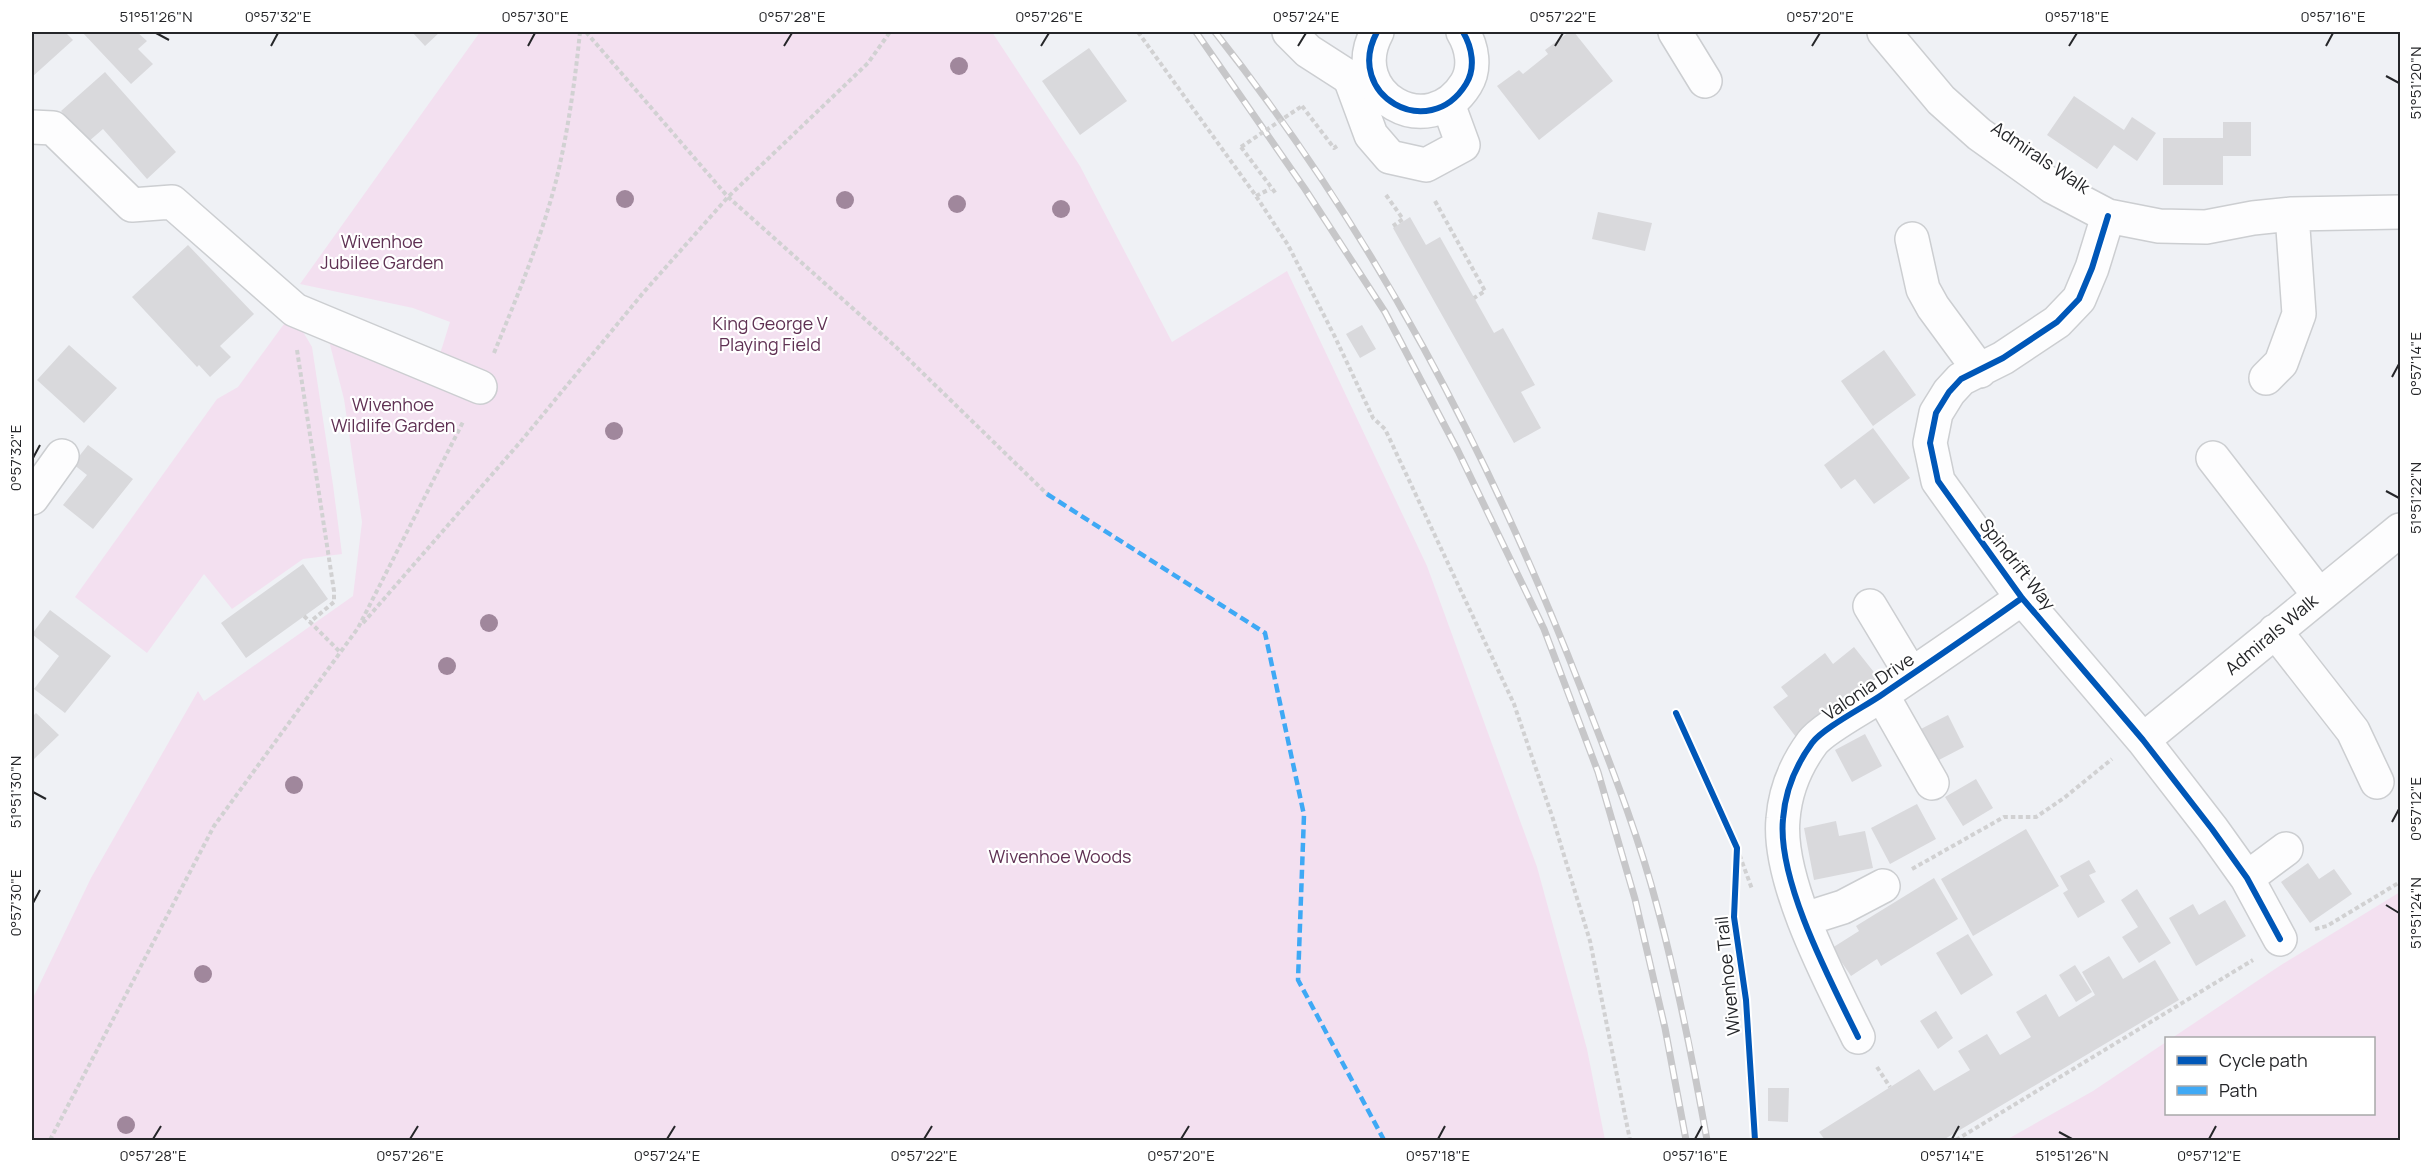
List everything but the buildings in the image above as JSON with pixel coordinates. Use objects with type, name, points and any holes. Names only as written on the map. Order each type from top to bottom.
[{"type":"street","points":[[1289,32],[1308,51],[1362,81],[1399,107],[1416,112],[1433,110],[1448,104],[1460,93],[1468,79],[1472,64],[1471,48],[1465,32]]},
{"type":"street","points":[[1377,32],[1362,81],[1371,135],[1390,157],[1426,165],[1463,145],[1448,104]]},
{"type":"street","points":[[1675,32],[1705,81]]},
{"type":"street","name":"Admirals Walk","points":[[1884,32],[1941,100],[1979,134],[2053,187],[2108,216],[2159,225],[2206,227],[2253,218],[2292,214],[2400,212]]},
{"type":"street","points":[[32,127],[53,128],[132,205],[172,202],[296,310],[480,387]]},
{"type":"street","points":[[2266,378],[2282,363],[2299,314],[2292,214]]},
{"type":"street","name":"Spindrift Way","points":[[2108,216],[2092,268],[2079,299],[2057,322],[2003,358],[1961,379],[1949,392],[1936,413],[1930,443],[1938,481],[2022,598],[2141,738],[2212,829],[2247,878],[2280,939]]},
{"type":"street","points":[[1912,239],[1923,289],[1933,307],[1980,371]]},
{"type":"street","points":[[32,498],[62,456]]},
{"type":"street","points":[[2213,458],[2319,595]]},
{"type":"street","name":"Admirals Walk","points":[[2141,738],[2400,530]]},
{"type":"street","name":"Valonia Drive","points":[[1858,1037],[1835,990],[1791,883],[1782,819],[1791,779],[1813,741],[1938,658],[2022,598]]},
{"type":"street","points":[[1870,606],[1911,674]]},
{"type":"street","points":[[2276,631],[2353,731],[2377,782]]},
{"type":"street","points":[[1882,695],[1932,783]]},
{"type":"street","points":[[2247,878],[2286,849]]},
{"type":"street","points":[[1805,919],[1843,907],[1883,886]]},
{"type":"path","points":[[358,628],[480,387],[521,286],[556,181],[575,81],[580,32]]},
{"type":"path","points":[[586,32],[728,197],[895,346],[1047,494]]},
{"type":"path","points":[[50,1140],[214,826],[358,628],[522,440],[644,293],[728,197],[868,63],[890,32]]},
{"type":"path","points":[[1138,32],[1256,196],[1288,245],[1373,418],[1385,429],[1514,704],[1553,819],[1590,942],[1630,1140]]},
{"type":"path","points":[[1277,195],[1270,189],[1241,147],[1302,106],[1320,131]]},
{"type":"path","points":[[1256,196],[1270,189]]},
{"type":"path","points":[[1383,190],[1403,219],[1393,226]]},
{"type":"path","points":[[1432,195],[1485,291],[1474,298]]},
{"type":"path","points":[[296,310],[293,334],[334,591],[334,603],[309,622]]},
{"type":"path","points":[[304,616],[340,652]]},
{"type":"path","points":[[1883,886],[2004,818],[2036,817],[2141,738]]},
{"type":"path","points":[[1733,837],[1737,848],[1736,871]]},
{"type":"path","points":[[1956,1140],[2187,1001],[2267,951],[2280,939],[2327,926],[2400,882]]},
{"type":"green space","points":[[480,32],[992,32],[1080,166],[1172,342],[1287,271],[1427,566],[1537,867],[1587,1049],[1605,1140],[32,1140],[32,1000],[91,878],[198,691],[204,701],[353,596],[362,522],[344,399],[328,337],[434,373],[450,322],[413,308],[300,284]]},
{"type":"green space","points":[[292,313],[312,347],[342,554],[303,559],[232,609],[204,574],[147,653],[75,597],[217,399],[238,387]]},
{"type":"green space","points":[[2400,892],[2400,1140],[2006,1140],[2093,1091],[2165,1043],[2165,1115],[2375,1115],[2375,1037],[2173,1037],[2281,965]]},
{"type":"railway","points":[[1196,32],[1305,189],[1385,312],[1458,451],[1544,629],[1598,772],[1635,899],[1665,1028],[1686,1140]]},
{"type":"railway","points":[[1215,32],[1273,108],[1326,186],[1376,266],[1423,347],[1508,515],[1582,691],[1641,851],[1672,964],[1707,1140]]},
{"type":"marked path","points":[[1047,494],[1265,633],[1304,815],[1298,980],[1384,1140]]},
{"type":"cycle path","points":[[1377,32],[1370,55],[1371,75],[1380,92],[1395,104],[1413,111],[1432,110],[1450,102],[1466,84],[1471,71],[1472,58],[1463,32]]},
{"type":"cycle path","points":[[2108,216],[2092,268],[2079,299],[2057,322],[2003,358],[1961,379],[1949,392],[1936,413],[1930,443],[1938,481],[2022,598],[2143,740],[2212,829],[2247,878],[2280,939]]},
{"type":"cycle path","points":[[1858,1037],[1808,931],[1788,871],[1783,844],[1783,819],[1792,779],[1812,743],[1825,731],[2022,598]]},
{"type":"cycle path","name":"Wivenhoe Trail","points":[[1676,713],[1737,848],[1734,917],[1746,1000],[1755,1140]]},
{"type":"park label","name":"Wivenhoe Jubilee Garden","points":[[382,251]]},
{"type":"park label","name":"King George V Playing Field","points":[[770,333]]},
{"type":"park label","name":"Wivenhoe Wildlife Garden","points":[[393,414]]},
{"type":"park label","name":"Wivenhoe Woods","points":[[1060,856]]}]
